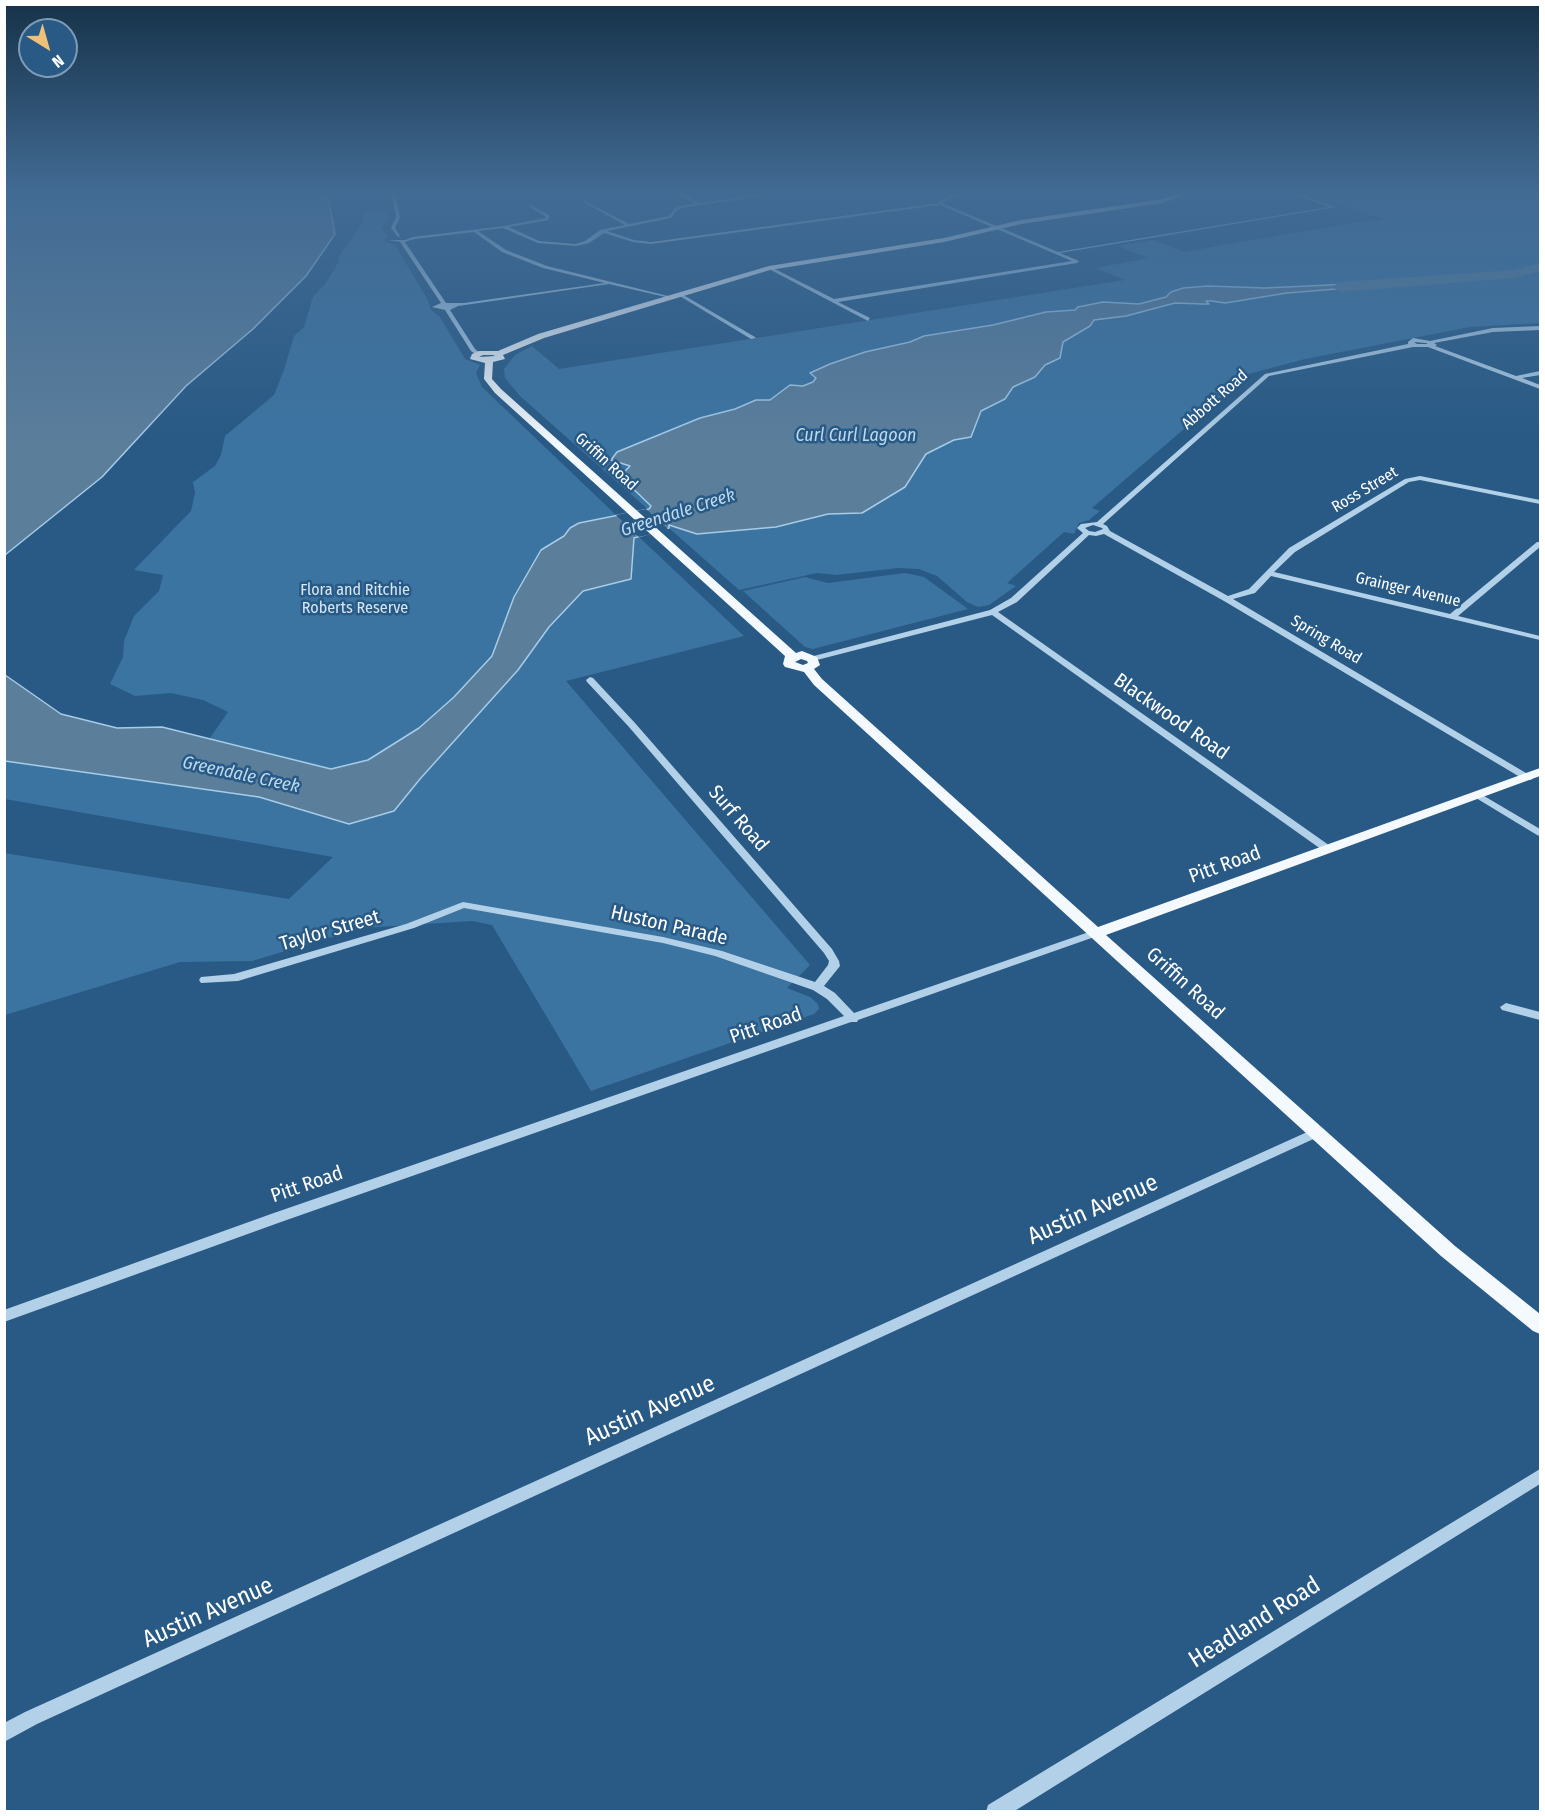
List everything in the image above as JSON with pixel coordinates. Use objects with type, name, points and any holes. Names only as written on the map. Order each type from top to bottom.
[{"type":"main road","points":[[498,354],[502,357],[489,361],[474,359],[478,354],[498,354],[541,336],[739,277]]},
{"type":"main road","name":"Griffin Road","points":[[489,361],[488,379],[498,391],[793,657],[788,660],[789,664],[794,668],[810,663],[818,682],[1448,1251],[1540,1325]]},
{"type":"main road","name":"Pitt Road","points":[[1096,933],[1534,775]]},
{"type":"street","points":[[425,277],[478,354]]},
{"type":"street","points":[[586,277],[670,297]]},
{"type":"street","points":[[786,277],[868,319]]},
{"type":"street","points":[[833,301],[985,277]]},
{"type":"street","points":[[445,307],[613,283]]},
{"type":"street","points":[[680,294],[753,338]]},
{"type":"street","name":"Abbott Road","points":[[810,663],[993,612],[1014,600],[1088,533],[1081,527],[1099,524],[1267,375],[1493,330],[1540,328]]},
{"type":"street","points":[[1431,344],[1540,387]]},
{"type":"street","points":[[1516,378],[1540,373]]},
{"type":"street","name":"Ross Street","points":[[1227,599],[1252,591],[1292,550],[1407,480],[1420,478],[1540,502]]},
{"type":"street","points":[[1088,533],[1106,532],[1107,529],[1099,524]]},
{"type":"street","name":"Spring Road","points":[[1106,532],[1534,775]]},
{"type":"street","points":[[1453,616],[1540,544]]},
{"type":"street","name":"Grainger Avenue","points":[[1268,573],[1540,638]]},
{"type":"street","name":"Blackwood Road","points":[[993,612],[1329,850]]},
{"type":"street","name":"Surf Road","points":[[590,680],[648,742],[828,951],[834,966],[817,987]]},
{"type":"street","points":[[1479,796],[1540,833]]},
{"type":"street","name":"Huston Parade","points":[[463,905],[692,946],[817,987],[831,996],[853,1019]]},
{"type":"street","name":"Taylor Street","points":[[205,981],[234,978],[410,926],[463,905]]},
{"type":"street","name":"Pitt Road","points":[[4,1316],[276,1218],[1096,933]]},
{"type":"street","points":[[1506,1006],[1540,1016]]},
{"type":"street","name":"Austin Avenue","points":[[4,1733],[31,1718],[1316,1133]]},
{"type":"street","points":[[1521,1311],[1540,1335]]},
{"type":"street","name":"Headland Road","points":[[995,1812],[1540,1476]]},
{"type":"green space","name":"Flora and Ritchie Roberts Reserve","points":[[330,277],[414,277],[428,300],[431,310],[440,317],[465,359],[480,365],[476,373],[482,387],[616,515],[579,523],[570,528],[564,536],[541,550],[514,597],[492,656],[454,697],[419,728],[369,760],[331,769],[210,738],[228,712],[203,700],[171,693],[135,696],[110,684],[123,657],[124,641],[134,616],[159,591],[163,575],[134,570],[191,511],[195,493],[193,482],[215,466],[221,455],[225,436],[274,395],[294,336],[304,327],[313,297]]},
{"type":"green space","points":[[1117,277],[1540,277],[1540,323],[1470,327],[1305,359],[1248,374],[1092,508],[1100,511],[1089,520],[1079,523],[1074,534],[1064,532],[1007,583],[1016,586],[989,605],[978,607],[967,602],[937,576],[919,569],[898,568],[836,575],[817,573],[739,590],[520,396],[505,378],[504,369],[515,355],[532,346],[559,369],[1125,280]]},
{"type":"green space","points":[[639,537],[744,636],[566,681],[810,965],[787,988],[810,997],[818,1004],[819,1009],[814,1014],[591,1091],[492,925],[472,921],[362,928],[252,961],[180,962],[5,1015],[4,853],[289,899],[333,857],[5,799],[5,761],[259,797],[349,824],[394,811],[518,670],[549,627],[583,591],[631,579],[634,538]]},
{"type":"green space","points":[[905,573],[924,577],[968,609],[813,649],[805,647],[743,591],[805,577],[828,583]]},
{"type":"water","points":[[5,277],[305,277],[253,329],[186,386],[102,477],[5,555]]},
{"type":"water","name":"Curl Curl Lagoon","points":[[1350,284],[1386,285],[1287,293],[1225,303],[1206,301],[1209,304],[1175,303],[1126,316],[1094,320],[1090,326],[1063,342],[1060,358],[1045,365],[1035,377],[1013,387],[1005,399],[981,411],[971,437],[954,440],[926,454],[905,487],[862,513],[828,514],[776,527],[697,534],[669,525],[669,528],[634,538],[631,579],[583,591],[549,627],[518,670],[394,811],[349,824],[259,797],[5,761],[5,675],[61,714],[117,728],[162,727],[331,769],[368,760],[419,728],[454,697],[492,656],[514,597],[541,550],[564,536],[570,528],[579,523],[649,509],[651,506],[620,476],[630,466],[611,460],[617,452],[700,418],[735,409],[756,400],[770,400],[790,385],[803,386],[813,382],[816,378],[810,373],[830,364],[924,336],[993,325],[1046,312],[1075,310],[1078,307],[1103,302],[1139,304],[1166,297],[1171,292],[1183,288],[1208,286],[1265,288]]},
{"type":"pier","points":[[646,509],[669,530],[639,537],[616,515]]},
{"type":"waterway","name":"Greendale Creek","points":[[1340,287],[1477,277]]}]
